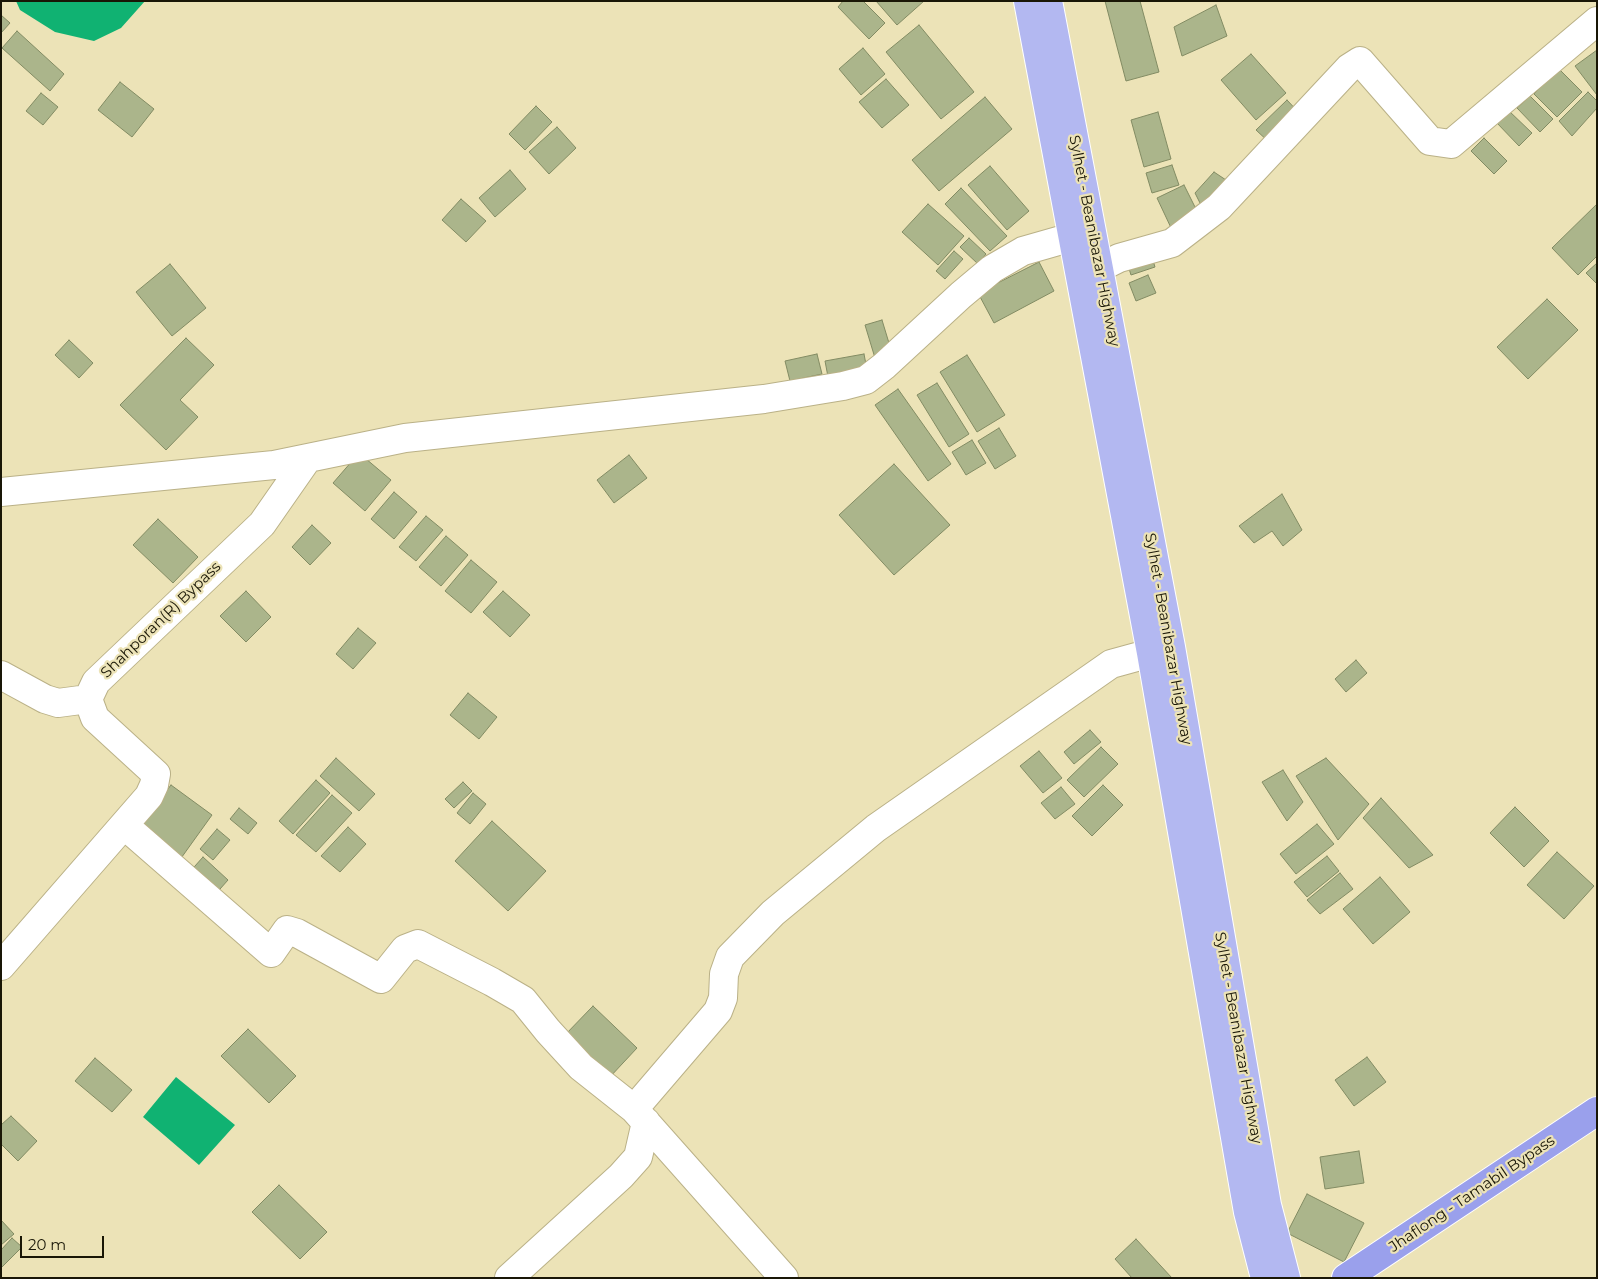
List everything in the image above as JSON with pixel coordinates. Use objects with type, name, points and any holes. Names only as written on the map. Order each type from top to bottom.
[{"type":"highway","name":"Jhaflong - Tamabil Bypass","points":[[1346,1278],[1597,1111]]},
{"type":"main road","name":"Sylhet - Beanibazar Highway","points":[[1028,1],[1151,652],[1248,1212],[1265,1278]]},
{"type":"main road","name":"Sylhet - Beanibazar Highway","points":[[1048,1],[1171,647],[1267,1205],[1286,1278]]},
{"type":"street","points":[[1099,268],[1119,258],[1172,242],[1219,207],[1350,68],[1360,61],[1430,141],[1451,144],[1597,21]]},
{"type":"street","points":[[1,492],[274,465],[405,438],[764,398],[843,386],[866,380],[884,366],[954,301],[992,269],[1023,251],[1072,237]]},
{"type":"street","name":"Shahporan(R) Bypass","points":[[88,699],[96,682],[262,524],[308,458]]},
{"type":"street","points":[[509,1278],[622,1176],[638,1157],[640,1116],[718,1011],[723,998],[724,974],[730,957],[773,913],[876,828],[1112,664],[1151,652]]},
{"type":"street","points":[[1,675],[45,699],[58,703],[88,699],[95,718],[156,774],[149,796],[1,966]]},
{"type":"street","points":[[124,825],[271,953],[287,930],[297,932],[381,979],[405,949],[418,944],[523,1000],[548,1032],[581,1066],[640,1116],[784,1278]]},
{"type":"shaded area","points":[[16,1],[145,1],[121,28],[94,41],[55,32],[20,10]]},
{"type":"shaded area","points":[[176,1077],[235,1125],[199,1165],[143,1117]]},
{"type":"building","points":[[843,1],[863,1],[885,23],[869,39],[838,7]]},
{"type":"building","points":[[876,1],[924,1],[897,25]]},
{"type":"building","points":[[1105,1],[1140,1],[1159,72],[1126,81]]},
{"type":"building","points":[[1216,5],[1227,36],[1182,56],[1174,27]]},
{"type":"building","points":[[1,15],[10,23],[1,33]]},
{"type":"building","points":[[919,25],[974,92],[941,119],[886,52]]},
{"type":"building","points":[[17,31],[64,74],[50,91],[2,48]]},
{"type":"building","points":[[863,48],[885,74],[861,95],[839,69]]},
{"type":"building","points":[[1597,50],[1597,95],[1575,66]]},
{"type":"building","points":[[1251,54],[1286,93],[1256,120],[1221,80]]},
{"type":"building","points":[[1559,69],[1582,92],[1557,117],[1534,94]]},
{"type":"building","points":[[886,79],[909,105],[882,128],[859,102]]},
{"type":"building","points":[[120,82],[154,109],[132,137],[98,110]]},
{"type":"building","points":[[1588,92],[1597,101],[1597,108],[1572,136],[1559,121]]},
{"type":"building","points":[[41,93],[58,107],[43,125],[26,111]]},
{"type":"building","points":[[1530,96],[1553,119],[1540,132],[1517,108]]},
{"type":"building","points":[[985,97],[1012,129],[939,191],[912,160]]},
{"type":"building","points":[[1287,100],[1301,115],[1271,144],[1256,130]]},
{"type":"building","points":[[536,106],[552,122],[525,150],[509,134]]},
{"type":"building","points":[[1508,110],[1532,133],[1519,146],[1496,122]]},
{"type":"building","points":[[1158,112],[1171,159],[1144,167],[1131,120]]},
{"type":"building","points":[[557,127],[576,148],[549,174],[529,152]]},
{"type":"building","points":[[1484,138],[1507,161],[1494,174],[1471,151]]},
{"type":"building","points":[[1172,165],[1179,185],[1152,193],[1146,173]]},
{"type":"building","points":[[990,166],[1029,211],[1007,230],[968,185]]},
{"type":"building","points":[[510,170],[526,189],[495,217],[479,198]]},
{"type":"building","points":[[1214,172],[1229,182],[1204,211],[1195,193]]},
{"type":"building","points":[[1184,185],[1201,219],[1173,232],[1157,198]]},
{"type":"building","points":[[961,188],[1007,236],[990,251],[945,204]]},
{"type":"building","points":[[461,199],[486,221],[466,242],[442,220]]},
{"type":"building","points":[[928,204],[964,236],[938,265],[902,232]]},
{"type":"building","points":[[1597,204],[1597,256],[1578,275],[1552,248]]},
{"type":"building","points":[[969,238],[986,254],[978,264],[960,247]]},
{"type":"building","points":[[954,251],[963,259],[945,279],[936,271]]},
{"type":"building","points":[[1151,254],[1155,267],[1131,275],[1127,262]]},
{"type":"building","points":[[1039,262],[1054,291],[994,323],[978,293]]},
{"type":"building","points":[[1597,263],[1597,284],[1586,273]]},
{"type":"building","points":[[170,264],[206,308],[172,336],[136,292]]},
{"type":"building","points":[[1148,275],[1156,293],[1136,301],[1129,283]]},
{"type":"building","points":[[1547,299],[1578,330],[1528,379],[1497,347]]},
{"type":"building","points":[[882,320],[892,353],[875,358],[865,325]]},
{"type":"building","points":[[186,338],[214,365],[180,400],[198,417],[166,450],[120,405]]},
{"type":"building","points":[[69,340],[93,363],[79,378],[55,355]]},
{"type":"building","points":[[817,354],[822,374],[790,381],[785,361]]},
{"type":"building","points":[[864,354],[868,375],[829,382],[825,361]]},
{"type":"building","points":[[967,355],[1005,415],[977,432],[940,372]]},
{"type":"building","points":[[937,383],[969,434],[949,447],[917,395]]},
{"type":"building","points":[[898,389],[951,464],[928,481],[875,405]]},
{"type":"building","points":[[999,428],[1016,456],[995,469],[978,441]]},
{"type":"building","points":[[972,440],[986,463],[966,475],[952,452]]},
{"type":"building","points":[[359,453],[391,480],[365,511],[333,483]]},
{"type":"building","points":[[629,455],[647,478],[614,503],[597,480]]},
{"type":"building","points":[[894,464],[950,525],[894,575],[839,515]]},
{"type":"building","points":[[394,492],[417,512],[394,539],[371,519]]},
{"type":"building","points":[[1282,494],[1302,530],[1283,546],[1272,531],[1254,543],[1239,526]]},
{"type":"building","points":[[426,516],[443,530],[416,561],[399,547]]},
{"type":"building","points":[[158,519],[198,557],[173,583],[133,545]]},
{"type":"building","points":[[312,525],[331,543],[310,565],[292,547]]},
{"type":"building","points":[[446,536],[468,555],[441,586],[419,567]]},
{"type":"building","points":[[471,560],[497,582],[471,613],[445,591]]},
{"type":"building","points":[[246,591],[271,617],[246,642],[220,616]]},
{"type":"building","points":[[503,591],[530,615],[510,637],[483,612]]},
{"type":"building","points":[[358,628],[376,643],[353,669],[336,654]]},
{"type":"building","points":[[1356,660],[1367,673],[1346,692],[1335,679]]},
{"type":"building","points":[[468,693],[497,717],[479,739],[450,715]]},
{"type":"building","points":[[1090,730],[1101,742],[1074,764],[1064,752]]},
{"type":"building","points":[[1101,747],[1118,764],[1084,797],[1067,780]]},
{"type":"building","points":[[1039,751],[1062,778],[1043,793],[1020,766]]},
{"type":"building","points":[[336,758],[375,794],[359,811],[320,776]]},
{"type":"building","points":[[1326,758],[1369,804],[1338,840],[1296,776]]},
{"type":"building","points":[[1283,770],[1303,802],[1287,821],[1262,782]]},
{"type":"building","points":[[316,780],[330,793],[293,834],[279,821]]},
{"type":"building","points":[[463,782],[472,791],[454,808],[445,799]]},
{"type":"building","points":[[171,785],[212,815],[179,861],[137,830]]},
{"type":"building","points":[[1103,785],[1123,805],[1092,836],[1072,816]]},
{"type":"building","points":[[1061,787],[1075,804],[1055,819],[1041,803]]},
{"type":"building","points":[[473,793],[486,804],[470,824],[457,813]]},
{"type":"building","points":[[332,795],[352,813],[316,852],[296,835]]},
{"type":"building","points":[[1381,798],[1433,855],[1409,868],[1363,818]]},
{"type":"building","points":[[1515,807],[1549,841],[1524,867],[1490,833]]},
{"type":"building","points":[[239,808],[257,823],[248,834],[230,819]]},
{"type":"building","points":[[492,821],[546,871],[508,911],[455,861]]},
{"type":"building","points":[[1317,824],[1334,844],[1296,874],[1280,854]]},
{"type":"building","points":[[348,827],[366,844],[340,872],[321,856]]},
{"type":"building","points":[[217,829],[230,840],[213,860],[200,849]]},
{"type":"building","points":[[1557,852],[1594,886],[1564,919],[1527,885]]},
{"type":"building","points":[[1327,856],[1339,871],[1307,897],[1294,882]]},
{"type":"building","points":[[203,857],[228,880],[212,898],[187,875]]},
{"type":"building","points":[[1340,873],[1353,889],[1320,914],[1307,900]]},
{"type":"building","points":[[1380,877],[1410,912],[1373,944],[1343,909]]},
{"type":"building","points":[[593,1006],[637,1048],[609,1078],[564,1036]]},
{"type":"building","points":[[248,1029],[296,1076],[269,1103],[221,1056]]},
{"type":"building","points":[[1367,1057],[1386,1082],[1354,1106],[1335,1080]]},
{"type":"building","points":[[95,1058],[132,1090],[112,1112],[75,1081]]},
{"type":"building","points":[[11,1116],[37,1141],[18,1161],[1,1144],[1,1125]]},
{"type":"building","points":[[1359,1151],[1364,1183],[1325,1189],[1320,1157]]},
{"type":"building","points":[[279,1185],[327,1232],[300,1259],[252,1212]]},
{"type":"building","points":[[1307,1194],[1364,1223],[1344,1262],[1287,1233]]},
{"type":"building","points":[[1,1220],[14,1234],[1,1245]]},
{"type":"building","points":[[12,1238],[22,1247],[1,1268],[1,1250]]},
{"type":"building","points":[[1136,1239],[1172,1278],[1132,1278],[1115,1259]]}]
